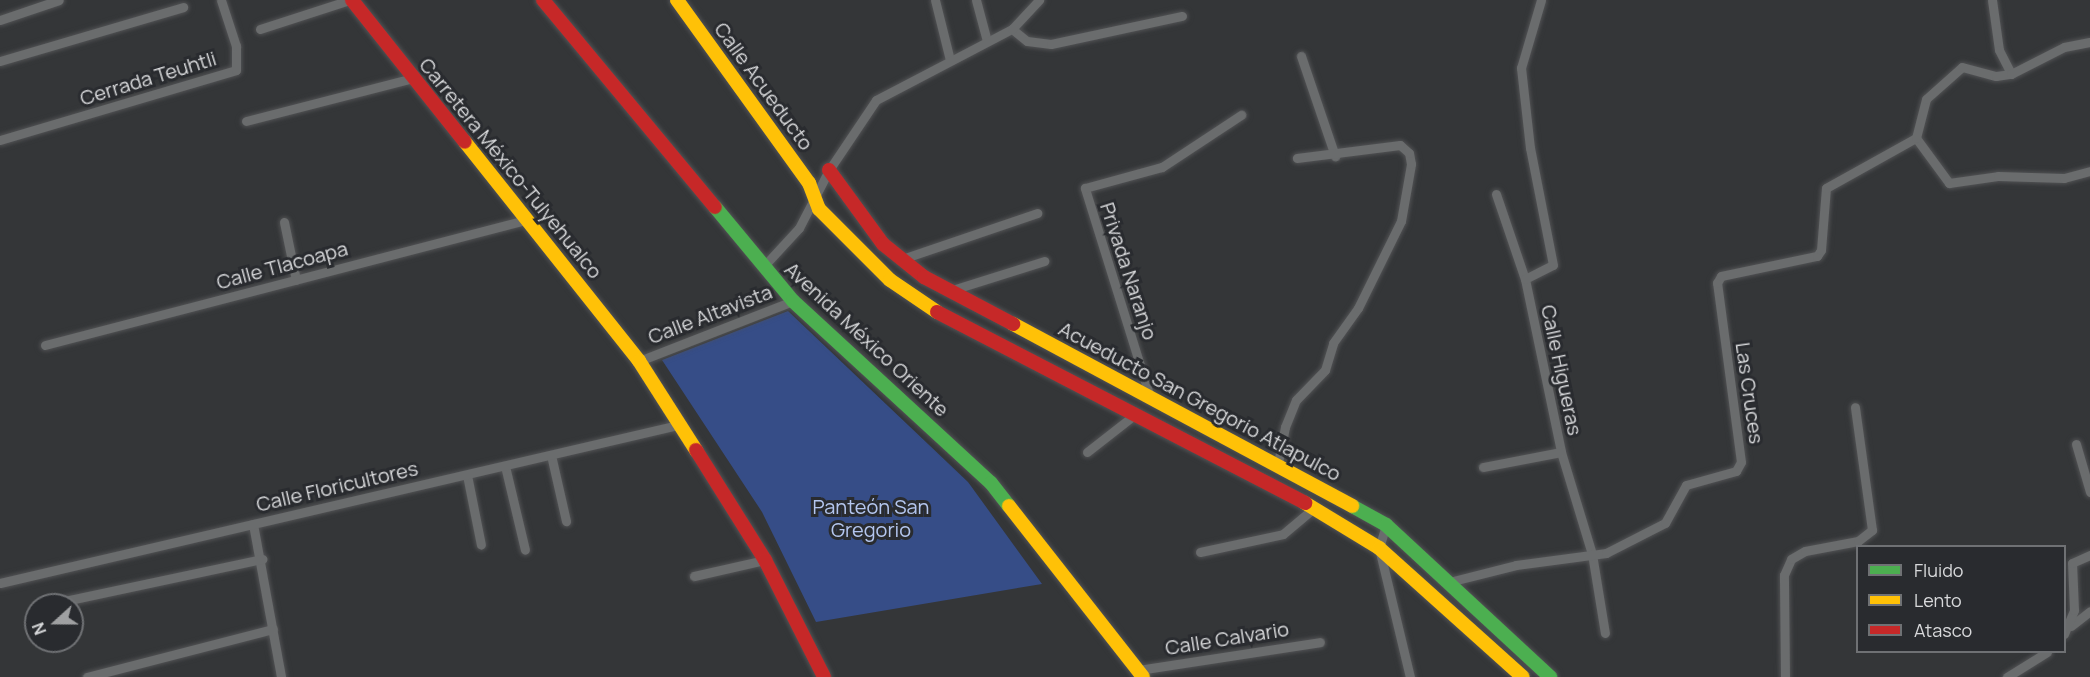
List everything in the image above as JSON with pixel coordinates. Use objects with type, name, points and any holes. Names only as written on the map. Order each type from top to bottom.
[{"type":"street","points":[[0,20],[59,0]]},
{"type":"street","name":"Cerrada Teuhtli","points":[[0,140],[236,70],[236,46],[221,0]]},
{"type":"street","points":[[260,29],[351,0]]},
{"type":"street","name":"Carretera México-Tulyehualco","points":[[351,0],[529,219],[639,361],[682,424],[765,560],[824,677]]},
{"type":"street","name":"Avenida México Oriente","points":[[543,0],[793,301],[991,483],[1141,673]]},
{"type":"street","name":"Calle Acueducto","points":[[677,0],[815,198]]},
{"type":"street","points":[[935,0],[950,60]]},
{"type":"street","points":[[976,0],[987,41]]},
{"type":"street","points":[[1039,0],[1012,29],[1027,40],[1051,44],[1182,15]]},
{"type":"street","points":[[1525,279],[1553,265],[1530,148],[1521,68],[1540,0]]},
{"type":"street","points":[[1992,0],[1999,50],[2011,74]]},
{"type":"street","points":[[0,61],[183,7]]},
{"type":"street","name":"Calle Altavista","points":[[763,267],[785,247],[829,170],[876,100],[1012,29]]},
{"type":"street","points":[[2090,42],[2064,47],[2011,74],[1996,76],[1962,67],[1926,99],[1916,138],[1949,183],[1998,176],[2064,178],[2090,171]]},
{"type":"street","points":[[1301,56],[1335,156]]},
{"type":"street","points":[[246,121],[413,78]]},
{"type":"street","name":"Privada Naranjo","points":[[1149,394],[1085,188],[1162,167],[1241,116]]},
{"type":"street","name":"Las Cruces","points":[[1449,582],[1516,565],[1592,554],[1655,530],[1665,523],[1686,485],[1740,467],[1717,283],[1728,273],[1816,256],[1821,250],[1826,188],[1916,138]]},
{"type":"street","points":[[1278,463],[1285,427],[1296,400],[1325,370],[1333,343],[1359,308],[1405,205],[1411,164],[1406,148],[1297,158]]},
{"type":"street","name":"Acueducto San Gregorio Atlapulco","points":[[829,170],[872,230],[902,259],[949,291],[1278,463],[1386,525],[1550,677]]},
{"type":"street","name":"Calle Higueras","points":[[1496,194],[1525,279],[1561,452],[1592,554],[1605,633]]},
{"type":"street","name":"Acueducto San Gregorio Atlapulco","points":[[815,198],[819,209],[840,234],[911,295],[1133,417],[1314,508],[1379,548],[1523,677]]},
{"type":"street","points":[[902,259],[1037,213]]},
{"type":"street","name":"Calle Tlacoapa","points":[[45,345],[529,219]]},
{"type":"street","points":[[284,222],[296,280]]},
{"type":"street","points":[[949,291],[1044,261]]},
{"type":"street","name":"Calle Altavista","points":[[639,361],[793,301]]},
{"type":"street","points":[[1785,677],[1784,574],[1791,559],[1804,551],[1858,541],[1872,530],[1855,407]]},
{"type":"street","points":[[1087,452],[1133,417]]},
{"type":"street","name":"Calle Floricultores","points":[[0,583],[682,424]]},
{"type":"street","points":[[2076,444],[2090,492]]},
{"type":"street","points":[[1483,467],[1561,452]]},
{"type":"street","points":[[551,455],[566,521]]},
{"type":"street","points":[[505,466],[525,550]]},
{"type":"street","points":[[467,474],[481,544]]},
{"type":"street","points":[[1200,552],[1283,534],[1314,508]]},
{"type":"street","points":[[253,524],[262,559],[281,677]]},
{"type":"street","points":[[1386,525],[1379,548],[1410,677]]},
{"type":"street","points":[[2068,630],[2072,563],[2090,555]]},
{"type":"street","points":[[84,597],[262,559]]},
{"type":"street","points":[[694,576],[765,560]]},
{"type":"street","points":[[2068,630],[2090,612]]},
{"type":"street","points":[[87,677],[273,629]]},
{"type":"street","name":"Calle Calvario","points":[[1141,673],[1320,642]]},
{"type":"street","points":[[2007,677],[2044,653]]},
{"type":"green space","name":"Panteón San Gregorio","points":[[788,311],[968,482],[1042,584],[816,622],[762,512],[662,360]]},
{"type":"traffic: fast","points":[[715,207],[793,301],[991,483],[1009,506]]},
{"type":"traffic: fast","points":[[1352,506],[1386,525],[1550,677]]},
{"type":"traffic: slow","points":[[677,0],[809,183],[819,209],[890,280],[937,312]]},
{"type":"traffic: slow","points":[[465,142],[639,361],[696,450]]},
{"type":"traffic: slow","points":[[1013,324],[1352,506]]},
{"type":"traffic: slow","points":[[1305,503],[1379,548],[1523,677]]},
{"type":"traffic: slow","points":[[1009,506],[1143,677]]},
{"type":"traffic: jam","points":[[352,0],[465,142]]},
{"type":"traffic: jam","points":[[543,0],[715,207]]},
{"type":"traffic: jam","points":[[829,170],[883,244],[924,277],[1013,324]]},
{"type":"traffic: jam","points":[[937,312],[1305,503]]},
{"type":"traffic: jam","points":[[696,450],[765,560],[824,677]]}]
